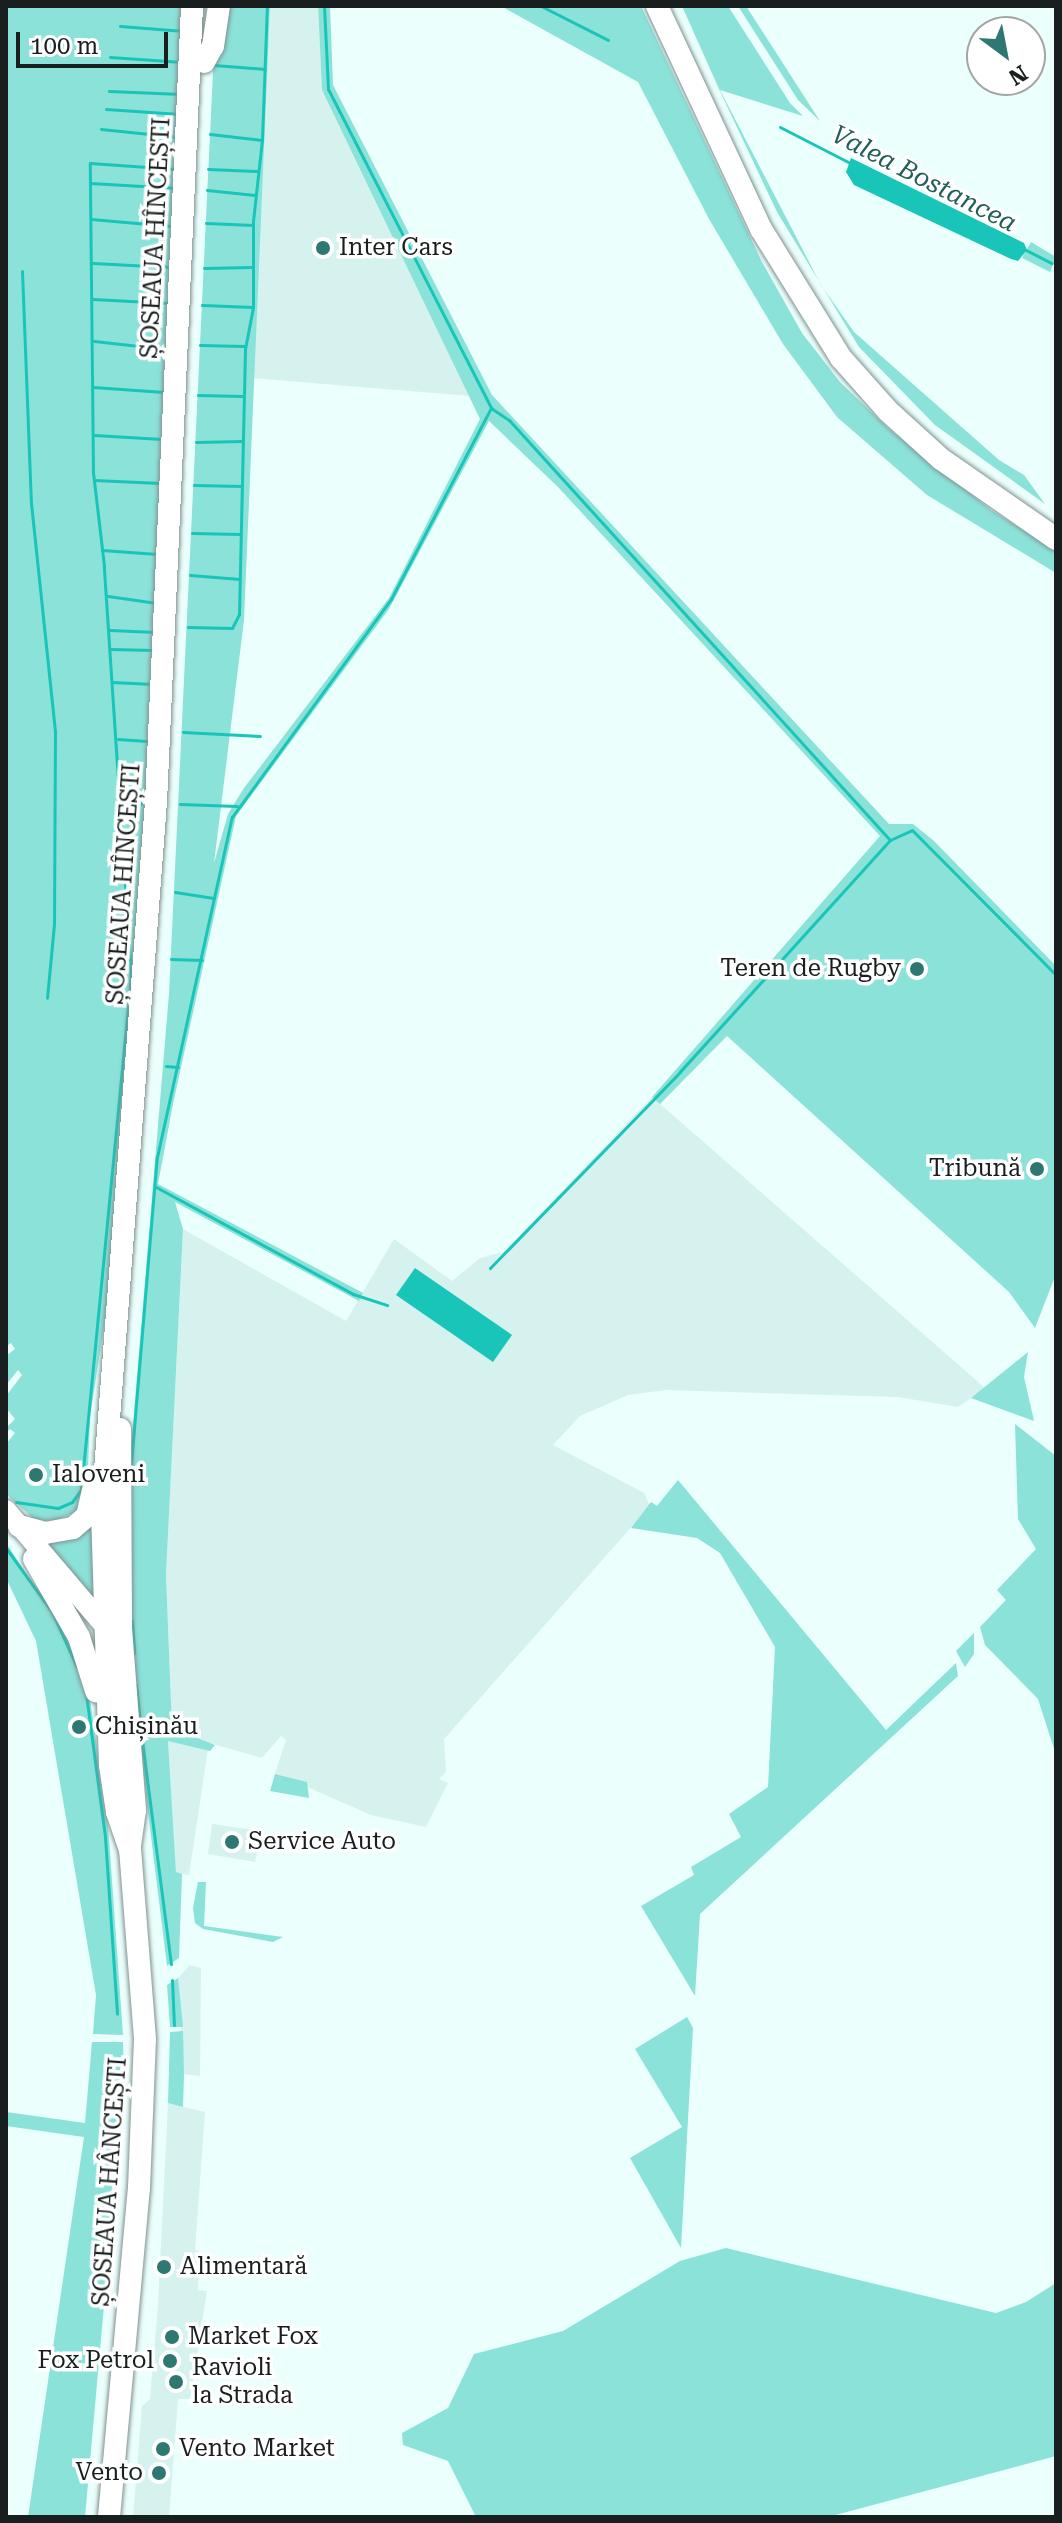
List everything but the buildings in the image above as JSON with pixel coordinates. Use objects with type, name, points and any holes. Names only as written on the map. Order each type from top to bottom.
[{"type":"highway","name":"ȘOSEAUA HÎNCEȘTI","points":[[106,1624],[102,1510],[156,802],[192,6]]},
{"type":"highway","name":"ȘOSEAUA HÎNCEȘTI","points":[[123,1757],[120,1421],[165,892],[207,6]]},
{"type":"highway","points":[[204,62],[213,46],[219,6]]},
{"type":"highway","points":[[657,6],[775,254],[841,358],[941,459],[1056,539]]},
{"type":"highway","points":[[672,6],[783,241],[848,343],[930,433],[1056,523]]},
{"type":"highway","points":[[10,1520],[63,1532],[80,1523],[92,1504],[108,1323],[123,1228]]},
{"type":"highway","points":[[106,1624],[112,1616],[120,1421]]},
{"type":"highway","points":[[34,1559],[86,1652],[123,1757]]},
{"type":"highway","points":[[106,1624],[120,1603]]},
{"type":"highway","points":[[106,1624],[114,1644],[123,1757]]},
{"type":"highway","name":"ȘOSEAUA HÂNCEȘTI","points":[[109,2517],[144,2093],[142,1976],[130,1850],[117,1812],[123,1757]]},
{"type":"main road","points":[[10,1520],[34,1559],[88,1621],[106,1624]]},
{"type":"main road","points":[[10,1520],[106,1624]]},
{"type":"shaded area","points":[[6,6],[185,6],[157,678],[107,1307],[90,1417],[87,1493],[78,1511],[48,1524],[35,1520],[6,1494],[6,1444],[15,1433],[10,1429],[6,1433],[6,1428],[15,1419],[6,1408],[6,1396],[22,1375],[18,1370],[6,1385],[6,1356],[15,1349],[11,1343],[6,1346]]},
{"type":"shaded area","points":[[221,6],[270,6],[244,620],[214,863],[228,814],[244,788],[389,598],[480,419],[322,90],[318,6],[330,6],[333,85],[492,395],[889,824],[913,824],[934,841],[1056,966],[1056,1274],[1035,1328],[1009,1292],[727,1036],[660,1104],[652,1097],[880,836],[558,487],[489,421],[389,609],[236,816],[173,1104],[158,1184],[363,1293],[359,1301],[175,1202],[183,1229],[166,1575],[172,1728],[215,1745],[210,1751],[168,1741],[176,1872],[182,1874],[179,1958],[167,1966],[139,1739],[130,1599],[131,1448],[169,994],[214,51]]},
{"type":"shaded area","points":[[270,6],[318,6],[322,90],[471,396],[252,378]]},
{"type":"shaded area","points":[[501,6],[641,6],[762,262],[802,333],[840,382],[888,428],[991,510],[1056,551],[1056,573],[927,495],[837,417],[783,344],[709,219],[638,82]]},
{"type":"shaded area","points":[[682,6],[728,6],[790,103],[803,116],[720,90],[819,281],[777,212],[719,89]]},
{"type":"shaded area","points":[[738,6],[746,6],[820,121],[798,100]]},
{"type":"shaded area","points":[[851,158],[1024,243],[1027,250],[1018,261],[1011,259],[854,185],[846,172]]},
{"type":"shaded area","points":[[1031,242],[1056,257],[1050,272],[1022,258]]},
{"type":"shaded area","points":[[824,289],[854,332],[999,460],[1024,475],[1045,504],[935,425],[859,347]]},
{"type":"shaded area","points":[[652,1097],[985,1388],[958,1407],[898,1397],[666,1390],[628,1395],[580,1416],[553,1445],[644,1493],[650,1506],[444,1739],[446,1772],[439,1779],[448,1783],[426,1827],[371,1815],[305,1786],[306,1782],[275,1774],[286,1740],[281,1736],[262,1758],[178,1734],[172,1728],[166,1575],[183,1229],[346,1321],[394,1239],[452,1281],[480,1258],[504,1252]]},
{"type":"shaded area","points":[[415,1268],[512,1335],[493,1362],[396,1295]]},
{"type":"shaded area","points":[[1028,1352],[1024,1377],[1034,1421],[971,1398]]},
{"type":"shaded area","points":[[1015,1424],[1056,1456],[1056,1755],[1038,1699],[985,1645],[980,1627],[1006,1600],[997,1590],[1036,1549],[1018,1519]]},
{"type":"shaded area","points":[[678,1480],[886,1730],[956,1663],[958,1676],[700,1914],[695,1996],[641,1906],[694,1875],[691,1867],[741,1837],[729,1814],[768,1787],[775,1647],[720,1553],[697,1538],[631,1528],[651,1502],[657,1506]]},
{"type":"shaded area","points":[[93,1517],[95,1606],[33,1536]]},
{"type":"shaded area","points":[[6,1543],[69,1639],[90,1699],[108,1824],[123,2035],[93,2034],[96,1995],[36,1641],[6,1578]]},
{"type":"shaded area","points":[[974,1633],[974,1654],[965,1667],[956,1651]]},
{"type":"shaded area","points":[[168,1741],[208,1749],[189,1875],[176,1873]]},
{"type":"shaded area","points":[[275,1774],[307,1782],[309,1798],[270,1791]]},
{"type":"shaded area","points":[[212,1824],[262,1831],[255,1862],[208,1854]]},
{"type":"shaded area","points":[[198,1882],[206,1882],[204,1926],[283,1937],[273,1942],[203,1929],[195,1923],[193,1908]]},
{"type":"shaded area","points":[[190,1965],[201,1968],[200,2076],[184,2074],[178,1978]]},
{"type":"shaded area","points":[[178,1978],[183,2027],[170,2027],[167,1985]]},
{"type":"shaded area","points":[[687,2017],[693,2028],[681,2248],[630,2158],[682,2127],[635,2049]]},
{"type":"shaded area","points":[[183,2031],[183,2107],[168,2103],[170,2032]]},
{"type":"shaded area","points":[[92,2042],[123,2042],[124,2083],[85,2517],[28,2517],[84,2137],[6,2126],[6,2112],[85,2123]]},
{"type":"shaded area","points":[[168,2103],[205,2112],[195,2250],[199,2251],[198,2290],[207,2291],[190,2399],[178,2399],[169,2517],[133,2517],[142,2406],[150,2399],[158,2305]]},
{"type":"shaded area","points":[[726,2248],[996,2313],[1026,2302],[1056,2283],[1056,2456],[828,2517],[476,2517],[448,2461],[403,2445],[402,2433],[448,2408],[474,2354],[563,2331],[680,2261]]},
{"type":"waterway","points":[[188,627],[232,628],[239,614],[245,349],[253,307],[253,221],[262,140],[267,6]]},
{"type":"waterway","points":[[324,6],[328,89],[491,408],[509,420],[890,840],[680,1072],[490,1268]]},
{"type":"waterway","name":"Valea Bostancea","points":[[541,6],[608,40]]},
{"type":"waterway","points":[[120,26],[184,31]]},
{"type":"waterway","points":[[110,57],[182,62]]},
{"type":"waterway","points":[[214,65],[265,69]]},
{"type":"waterway","points":[[109,91],[181,94]]},
{"type":"waterway","points":[[106,109],[180,114]]},
{"type":"waterway","name":"Valea Bostancea","points":[[780,127],[852,164]]},
{"type":"waterway","points":[[101,129],[179,137]]},
{"type":"waterway","points":[[210,134],[262,140]]},
{"type":"waterway","points":[[16,1502],[58,1508],[72,1502],[81,1490],[131,976],[104,566],[93,473],[90,163],[176,169]]},
{"type":"waterway","points":[[208,169],[257,171]]},
{"type":"waterway","points":[[90,183],[177,188]]},
{"type":"waterway","points":[[207,190],[255,195]]},
{"type":"waterway","points":[[91,219],[171,226]]},
{"type":"waterway","points":[[206,223],[253,225]]},
{"type":"waterway","name":"Valea Bostancea","points":[[1024,249],[1052,263]]},
{"type":"waterway","points":[[93,263],[169,267]]},
{"type":"waterway","points":[[204,268],[252,267]]},
{"type":"waterway","points":[[22,271],[31,503],[55,733],[54,924],[47,998]]},
{"type":"waterway","points":[[93,299],[168,303]]},
{"type":"waterway","points":[[202,305],[253,307]]},
{"type":"waterway","points":[[94,341],[166,349]]},
{"type":"waterway","points":[[200,345],[244,346]]},
{"type":"waterway","points":[[93,387],[164,392]]},
{"type":"waterway","points":[[198,395],[242,396]]},
{"type":"waterway","points":[[131,1464],[157,1157],[232,817],[391,599],[491,408]]},
{"type":"waterway","points":[[94,435],[162,439]]},
{"type":"waterway","points":[[196,442],[243,441]]},
{"type":"waterway","points":[[94,480],[160,483]]},
{"type":"waterway","points":[[194,485],[242,486]]},
{"type":"waterway","points":[[192,533],[240,534]]},
{"type":"waterway","points":[[102,550],[157,554]]},
{"type":"waterway","points":[[190,575],[240,579]]},
{"type":"waterway","points":[[108,596],[156,603]]},
{"type":"waterway","points":[[110,630],[155,632]]},
{"type":"waterway","points":[[110,649],[154,650]]},
{"type":"waterway","points":[[112,682],[152,684]]},
{"type":"waterway","points":[[183,732],[260,736]]},
{"type":"waterway","points":[[118,739],[150,741]]},
{"type":"waterway","points":[[123,803],[147,804]]},
{"type":"waterway","points":[[180,804],[237,806]]},
{"type":"waterway","points":[[890,840],[912,830],[1056,975]]},
{"type":"waterway","points":[[175,892],[214,898]]},
{"type":"waterway","points":[[171,959],[202,960]]},
{"type":"waterway","points":[[166,1066],[178,1067]]},
{"type":"waterway","points":[[156,1187],[353,1294],[387,1305]]},
{"type":"waterway","points":[[6,1548],[52,1612],[77,1667]]},
{"type":"waterway","points":[[132,1621],[134,1653]]},
{"type":"waterway","points":[[136,1685],[141,1733]]},
{"type":"waterway","points":[[86,1694],[105,1837],[117,2014]]},
{"type":"waterway","points":[[142,1741],[171,1964]]},
{"type":"waterway","points":[[172,1980],[174,2025]]},
{"type":"place","name":"Inter Cars","points":[[323,248]]},
{"type":"place","name":"Teren de Rugby","points":[[917,969]]},
{"type":"place","name":"Tribună","points":[[1037,1169]]},
{"type":"place","name":"Ialoveni","points":[[36,1475]]},
{"type":"place","name":"Chișinău","points":[[79,1727]]},
{"type":"place","name":"Service Auto","points":[[232,1842]]},
{"type":"place","name":"Alimentară","points":[[164,2267]]},
{"type":"place","name":"Market Fox","points":[[172,2337]]},
{"type":"place","name":"Fox Petrol","points":[[170,2361]]},
{"type":"place","name":"Ravioli la Strada","points":[[176,2382]]},
{"type":"place","name":"Vento Market","points":[[163,2449]]},
{"type":"place","name":"Vento","points":[[159,2473]]}]
